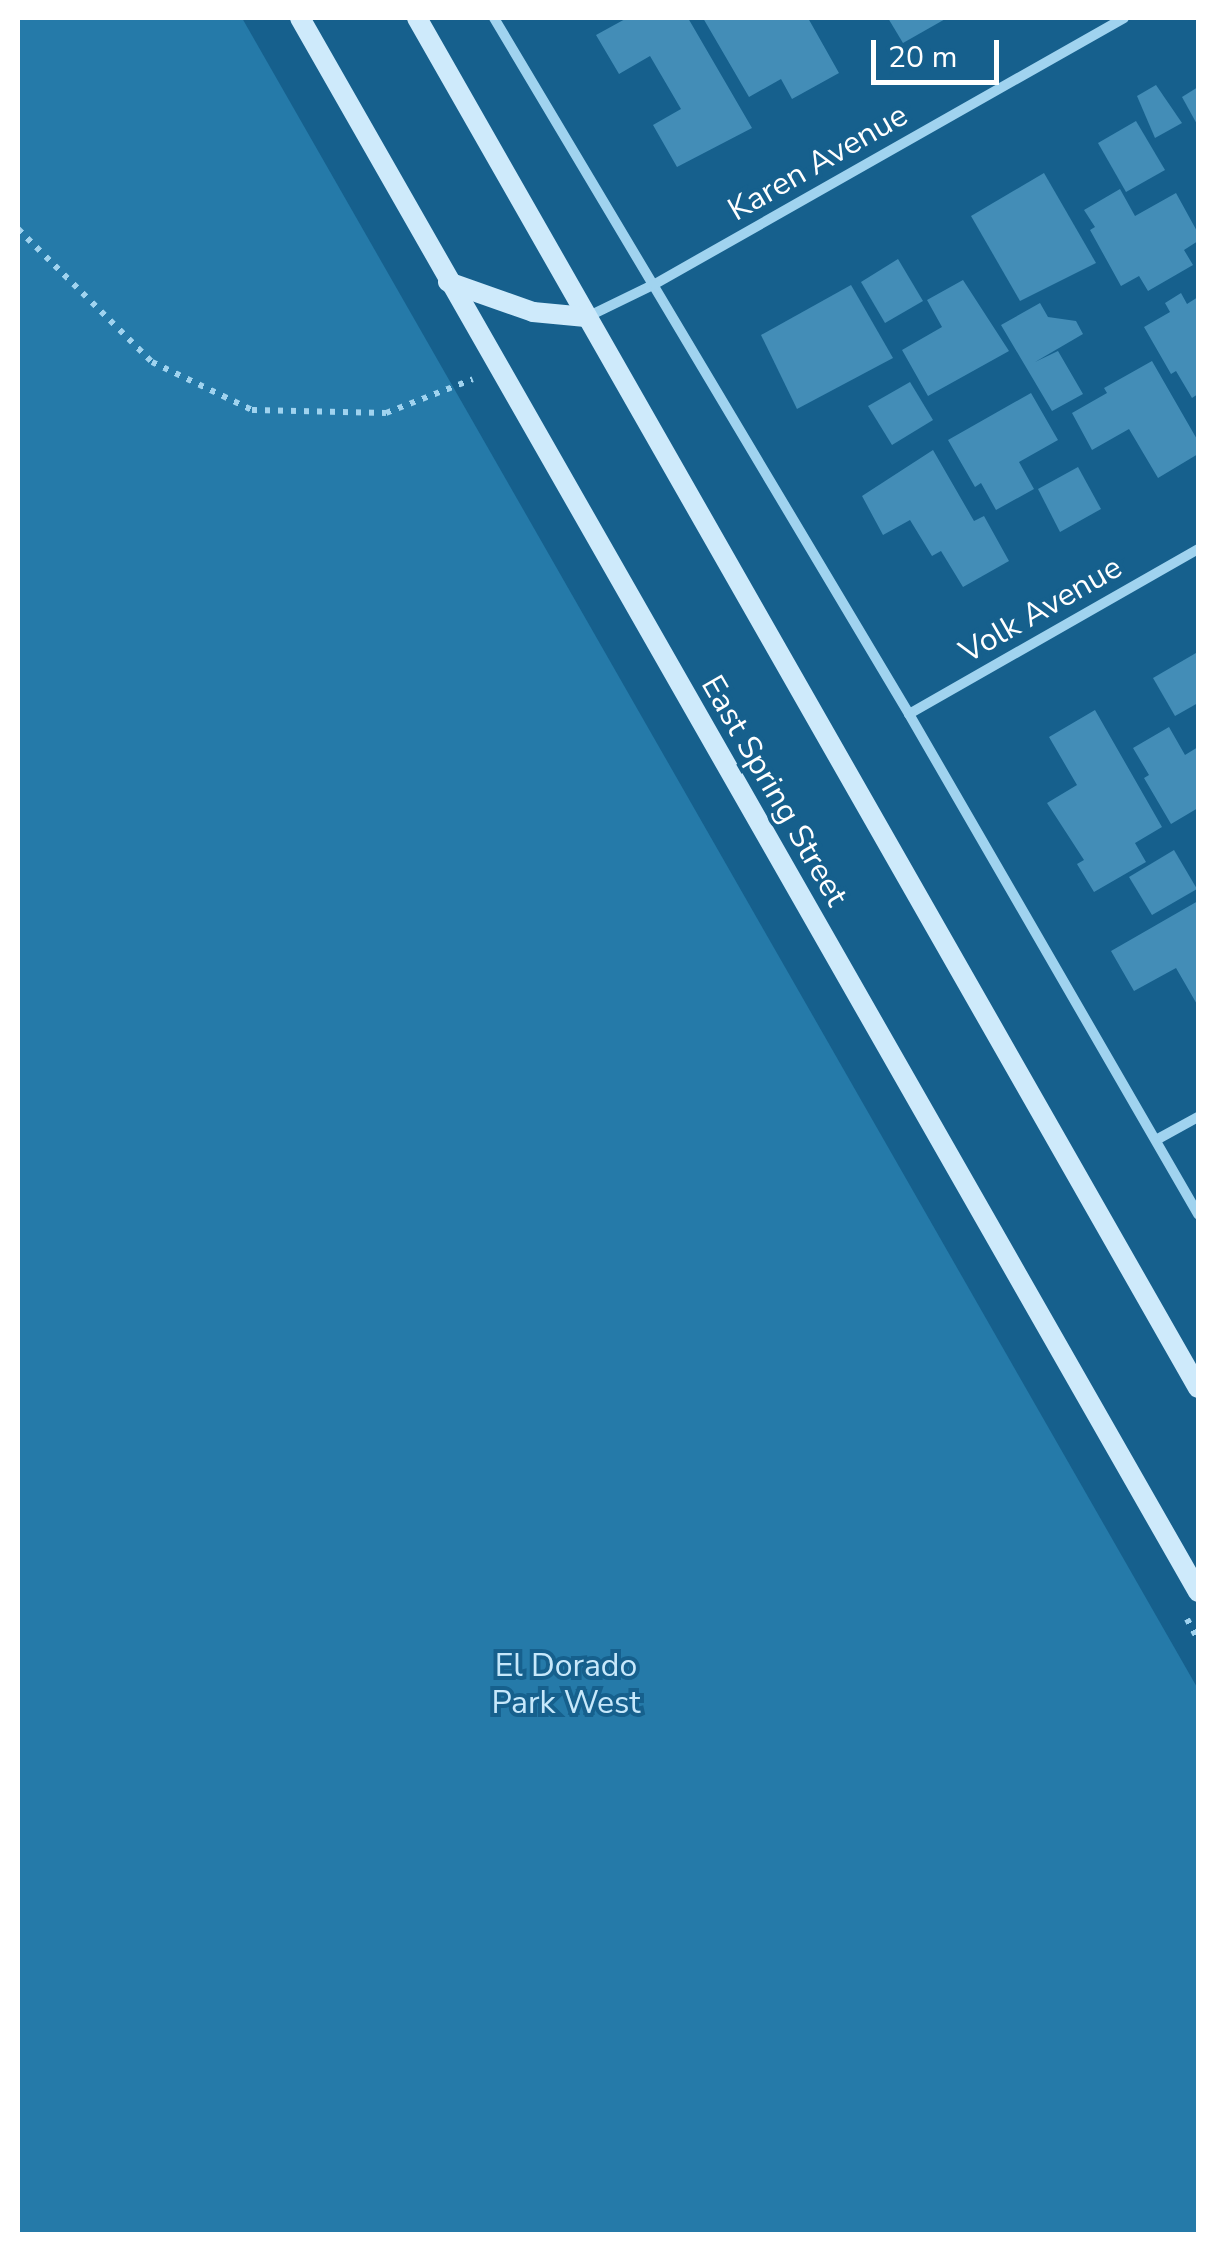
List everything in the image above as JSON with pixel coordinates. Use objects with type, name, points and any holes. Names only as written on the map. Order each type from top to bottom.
[{"type":"main road","name":"East Spring Street","points":[[300,18],[1198,1592]]},
{"type":"main road","points":[[417,18],[1198,1388]]},
{"type":"main road","points":[[448,282],[533,312],[586,317]]},
{"type":"street","points":[[494,18],[909,714],[1198,1214]]},
{"type":"street","name":"Karen Avenue","points":[[586,317],[655,284],[1124,18]]},
{"type":"street","name":"Volk Avenue","points":[[909,714],[1198,550]]},
{"type":"street","points":[[1156,1140],[1198,1117]]},
{"type":"path","points":[[18,229],[152,362],[252,410],[386,412],[498,369]]},
{"type":"green space","name":"El Dorado Park West","points":[[18,18],[242,18],[1198,1689],[1198,2234],[18,2234]]},
{"type":"building","points":[[627,18],[688,18],[752,128],[677,167],[653,125],[681,109],[650,56],[619,74],[596,35]]},
{"type":"building","points":[[703,18],[808,18],[839,73],[792,99],[781,79],[749,97]]},
{"type":"building","points":[[888,18],[947,18],[903,43]]},
{"type":"building","points":[[1156,85],[1182,123],[1155,138],[1137,96]]},
{"type":"building","points":[[1198,87],[1198,126],[1182,97]]},
{"type":"building","points":[[1136,121],[1165,170],[1126,192],[1098,143]]},
{"type":"building","points":[[1044,173],[1096,263],[1020,301],[971,216]]},
{"type":"building","points":[[1120,189],[1135,216],[1176,193],[1198,233],[1198,241],[1184,250],[1193,265],[1148,291],[1139,276],[1121,286],[1090,230],[1095,227],[1084,210]]},
{"type":"building","points":[[898,259],[923,301],[885,323],[861,282]]},
{"type":"building","points":[[963,280],[1009,351],[928,396],[902,350],[942,327],[927,300]]},
{"type":"building","points":[[851,285],[893,358],[797,409],[761,335]]},
{"type":"building","points":[[1181,293],[1187,304],[1198,297],[1198,394],[1192,398],[1176,371],[1171,374],[1144,327],[1170,312],[1165,303]]},
{"type":"building","points":[[1040,303],[1048,317],[1076,321],[1083,334],[1035,362],[1058,351],[1083,394],[1052,411],[1001,325]]},
{"type":"building","points":[[1152,361],[1198,441],[1198,454],[1158,478],[1129,429],[1092,450],[1072,413],[1107,393],[1104,388]]},
{"type":"building","points":[[910,382],[933,420],[892,445],[868,406]]},
{"type":"building","points":[[1031,393],[1058,440],[1019,462],[1034,489],[996,510],[981,483],[975,487],[948,440]]},
{"type":"building","points":[[933,450],[974,521],[984,516],[1009,561],[963,587],[941,551],[932,556],[910,520],[883,535],[862,496]]},
{"type":"building","points":[[1078,467],[1101,509],[1060,532],[1038,489]]},
{"type":"building","points":[[1196,653],[1198,703],[1175,716],[1153,678]]},
{"type":"building","points":[[1095,710],[1162,827],[1135,843],[1146,862],[1094,892],[1077,864],[1084,860],[1047,803],[1077,785],[1049,737]]},
{"type":"building","points":[[1169,727],[1185,755],[1198,747],[1198,808],[1171,824],[1144,778],[1149,775],[1133,748]]},
{"type":"building","points":[[1174,850],[1197,889],[1152,915],[1129,877]]},
{"type":"building","points":[[1198,901],[1198,1006],[1176,968],[1134,991],[1111,951]]}]
